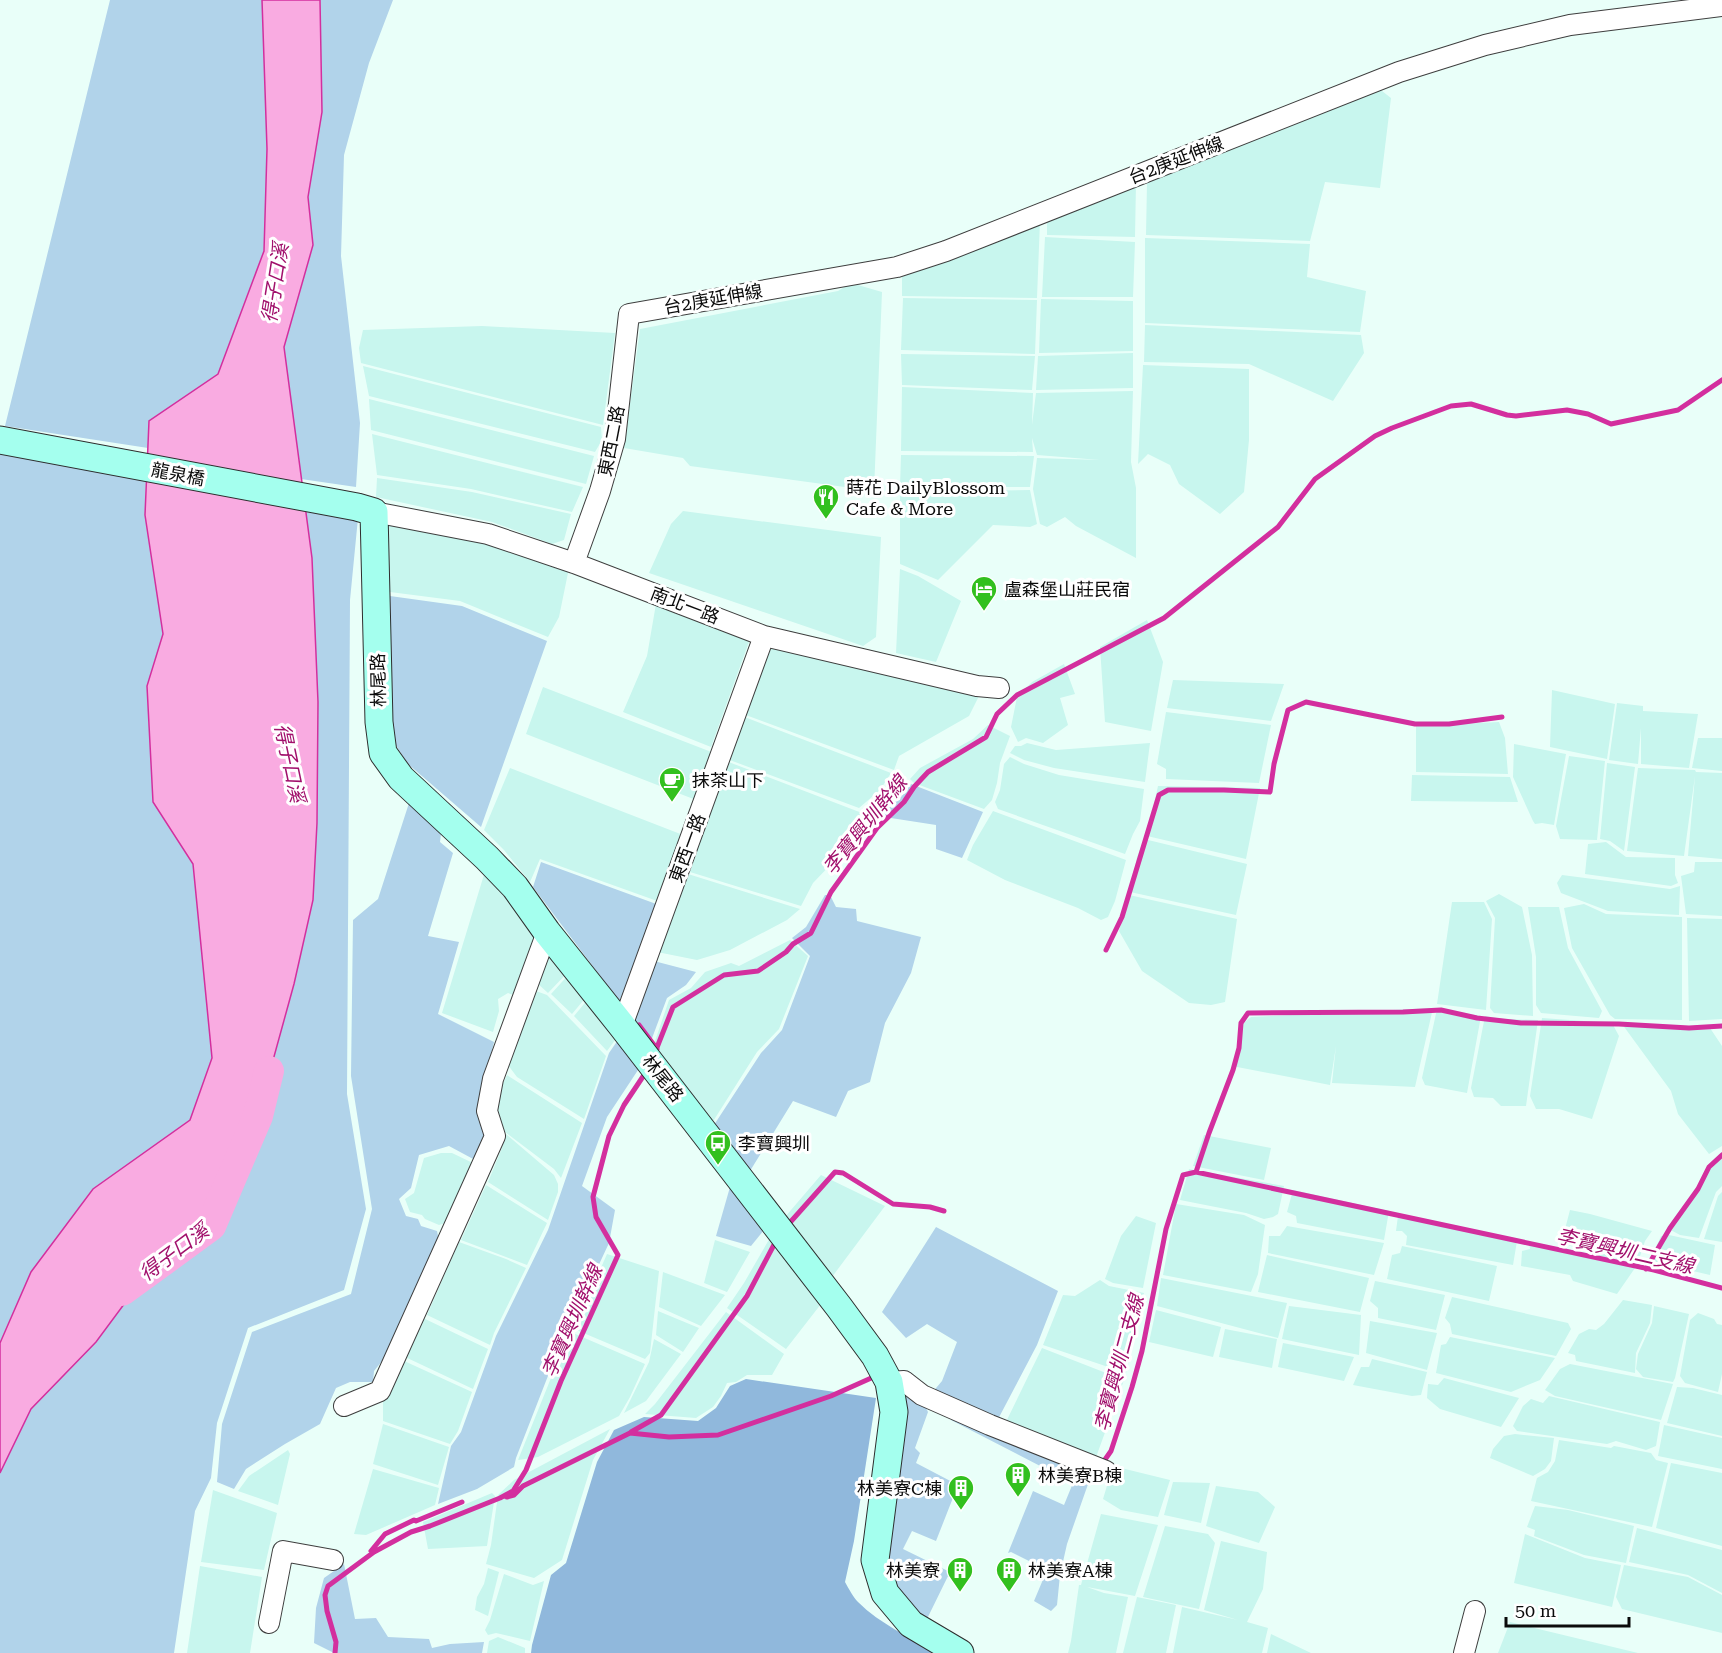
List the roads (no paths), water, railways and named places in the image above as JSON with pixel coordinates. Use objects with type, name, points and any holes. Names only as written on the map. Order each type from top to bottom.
[{"type":"street","name":"台2庚延伸線","points":[[629,314],[897,267],[945,251],[1399,72],[1485,45],[1570,25],[1722,6]]},
{"type":"street","name":"東西二路","points":[[574,563],[600,491],[615,439],[629,314]]},
{"type":"street","name":"龍泉橋","points":[[0,440],[365,509]]},
{"type":"street","name":"南北一路","points":[[365,509],[488,534],[574,563],[764,636],[977,686],[999,688]]},
{"type":"street","name":"林尾路","points":[[365,509],[383,753],[401,778],[515,887],[875,1356],[889,1382],[894,1412],[875,1560],[885,1593],[911,1624],[960,1653]]},
{"type":"street","name":"東西一路","points":[[622,1026],[764,636]]},
{"type":"street","points":[[344,1406],[380,1391],[495,1136],[487,1111],[493,1079],[548,932]]},
{"type":"street","points":[[889,1382],[904,1381],[922,1395],[1106,1472]]},
{"type":"street","points":[[269,1623],[283,1551],[333,1560]]},
{"type":"street","points":[[1464,1653],[1475,1611]]},
{"type":"water","points":[[262,0],[320,0],[322,112],[308,197],[313,245],[284,347],[312,558],[318,702],[317,823],[313,900],[294,984],[256,1122],[214,1206],[139,1284],[96,1342],[31,1409],[0,1473],[0,1343],[31,1272],[93,1189],[190,1120],[212,1058],[193,864],[153,802],[147,686],[163,634],[145,515],[149,421],[218,374],[264,251],[267,149]]},
{"type":"waterway","name":"李寶興圳幹線","points":[[654,1055],[673,1007],[724,975],[758,971],[811,933],[831,892],[877,828],[904,802],[928,772],[986,737],[997,714],[1017,695],[1164,618],[1278,527],[1315,479],[1375,436],[1451,406],[1471,404],[1516,416],[1567,410],[1588,414],[1611,424],[1678,410],[1722,380]]},
{"type":"waterway","points":[[1106,950],[1122,917],[1159,795],[1168,790],[1270,792],[1274,764],[1288,710],[1306,702],[1415,724],[1449,724],[1502,717]]},
{"type":"waterway","points":[[1196,1172],[1233,1070],[1239,1048],[1241,1023],[1248,1013],[1441,1010],[1477,1018],[1521,1023],[1619,1024],[1689,1028],[1722,1026]]},
{"type":"waterway","points":[[639,1025],[657,1049]]},
{"type":"waterway","name":"得子口溪","points":[[122,1291],[211,1226],[258,1116],[269,1071]]},
{"type":"waterway","name":"李寶興圳幹線","points":[[335,1653],[336,1642],[325,1595],[328,1586],[374,1552],[411,1532],[513,1491],[526,1470],[561,1381],[618,1255],[596,1217],[593,1197],[609,1136],[624,1105],[646,1072]]},
{"type":"waterway","points":[[1646,1269],[1670,1228],[1698,1189],[1709,1167],[1722,1155]]},
{"type":"waterway","points":[[786,1227],[835,1172],[843,1173],[893,1204],[930,1207],[944,1211]]},
{"type":"waterway","name":"李寶興圳二支線","points":[[1099,1463],[1104,1461],[1111,1451],[1132,1387],[1142,1351],[1166,1229],[1183,1175],[1196,1172],[1654,1270],[1722,1288]]},
{"type":"waterway","points":[[631,1432],[661,1415],[747,1296],[777,1239]]},
{"type":"waterway","name":"李寶興圳二支線","points":[[507,1497],[514,1495],[523,1486],[630,1433],[669,1437],[718,1435],[831,1396],[878,1375]]},
{"type":"waterway","points":[[371,1551],[385,1534],[462,1502]]},
{"type":"place","name":"蒔花 DailyBlossom Cafe & More","points":[[826,520]]},
{"type":"place","name":"盧森堡山莊民宿","points":[[984,612]]},
{"type":"place","name":"抹茶山下","points":[[672,803]]},
{"type":"place","name":"李寶興圳","points":[[718,1166]]},
{"type":"place","name":"林美寮B棟","points":[[1018,1498]]},
{"type":"place","name":"林美寮C棟","points":[[961,1511]]},
{"type":"place","name":"林美寮","points":[[960,1593]]},
{"type":"place","name":"林美寮A棟","points":[[1009,1593]]}]
